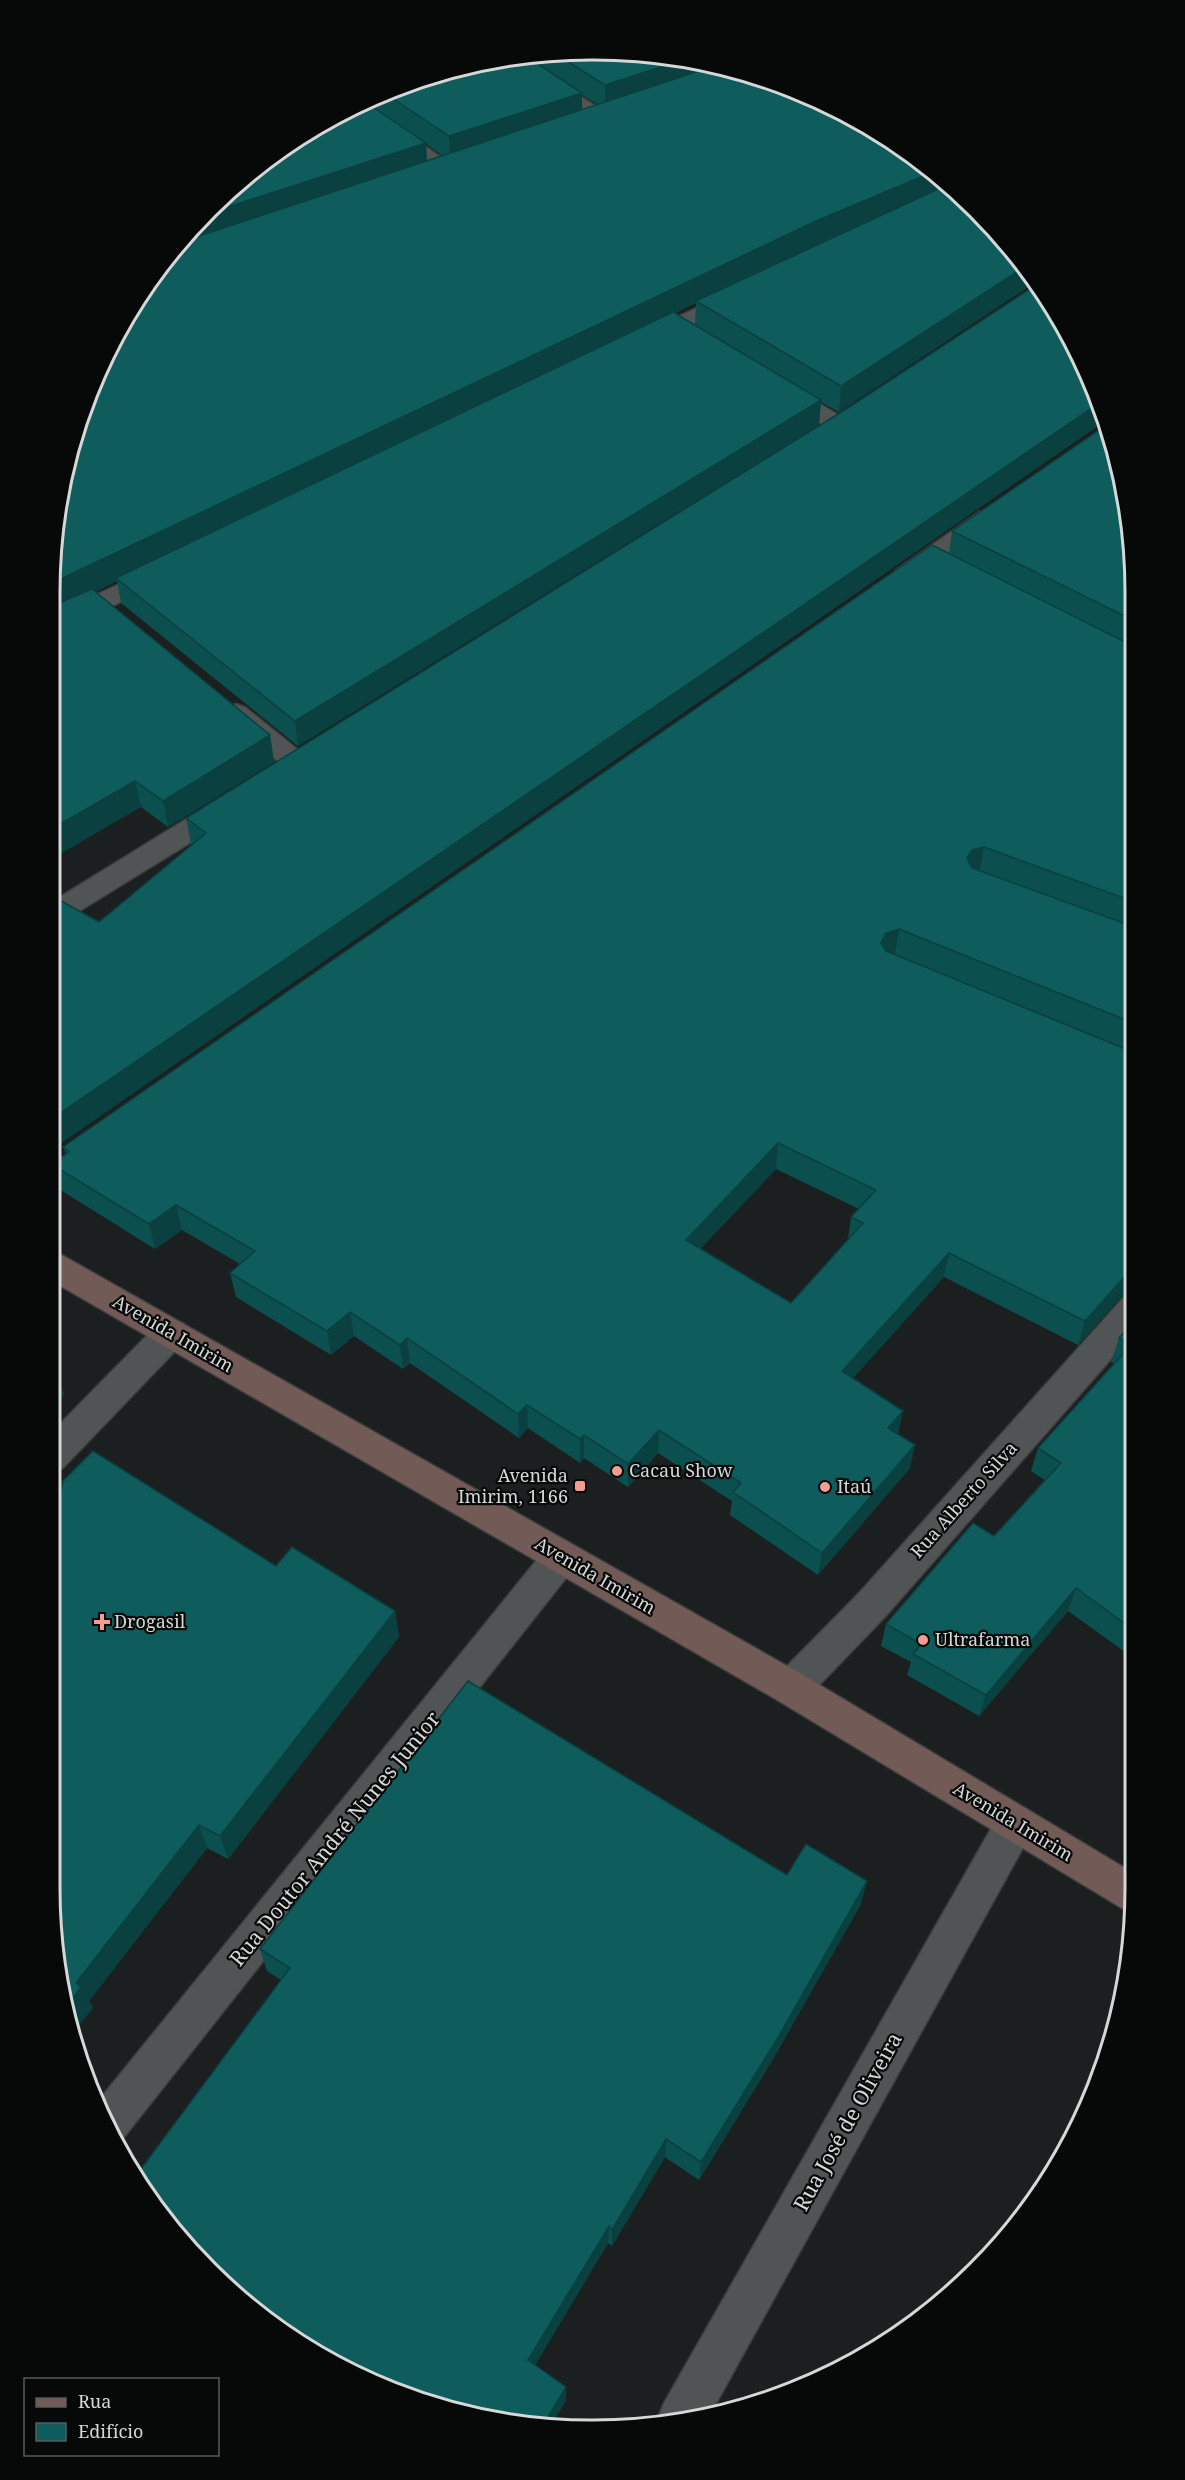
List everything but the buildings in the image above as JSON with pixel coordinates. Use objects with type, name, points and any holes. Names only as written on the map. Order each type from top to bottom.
[{"type":"main road","name":"Avenida Imirim","points":[[60,1270],[791,1688],[1125,1890]]},
{"type":"street","points":[[519,66],[603,119]]},
{"type":"street","points":[[581,127],[624,112]]},
{"type":"street","points":[[374,120],[449,171]]},
{"type":"street","points":[[427,179],[471,164]]},
{"type":"street","points":[[621,352],[684,332],[760,284]]},
{"type":"street","points":[[762,379],[839,425]]},
{"type":"street","points":[[888,586],[939,565],[1013,499]]},
{"type":"street","points":[[60,623],[109,610],[174,567]]},
{"type":"street","points":[[216,698],[297,763]]},
{"type":"street","points":[[60,910],[248,794]]},
{"type":"street","name":"Rua Alberto Silva","points":[[791,1688],[872,1605],[1125,1320]]},
{"type":"street","points":[[60,1447],[171,1333]]},
{"type":"street","name":"Rua Doutor André Nunes Junior","points":[[113,2118],[561,1557]]},
{"type":"street","name":"Rua José de Oliveira","points":[[686,2412],[1015,1824]]},
{"type":"place","name":"Cacau Show","points":[[617,1471]]},
{"type":"place","name":"Avenida Imirim, 1166","points":[[580,1486]]},
{"type":"place","name":"Itaú","points":[[825,1487]]},
{"type":"place","name":"Drogasil","points":[[102,1622]]},
{"type":"place","name":"Ultrafarma","points":[[923,1640]]}]
